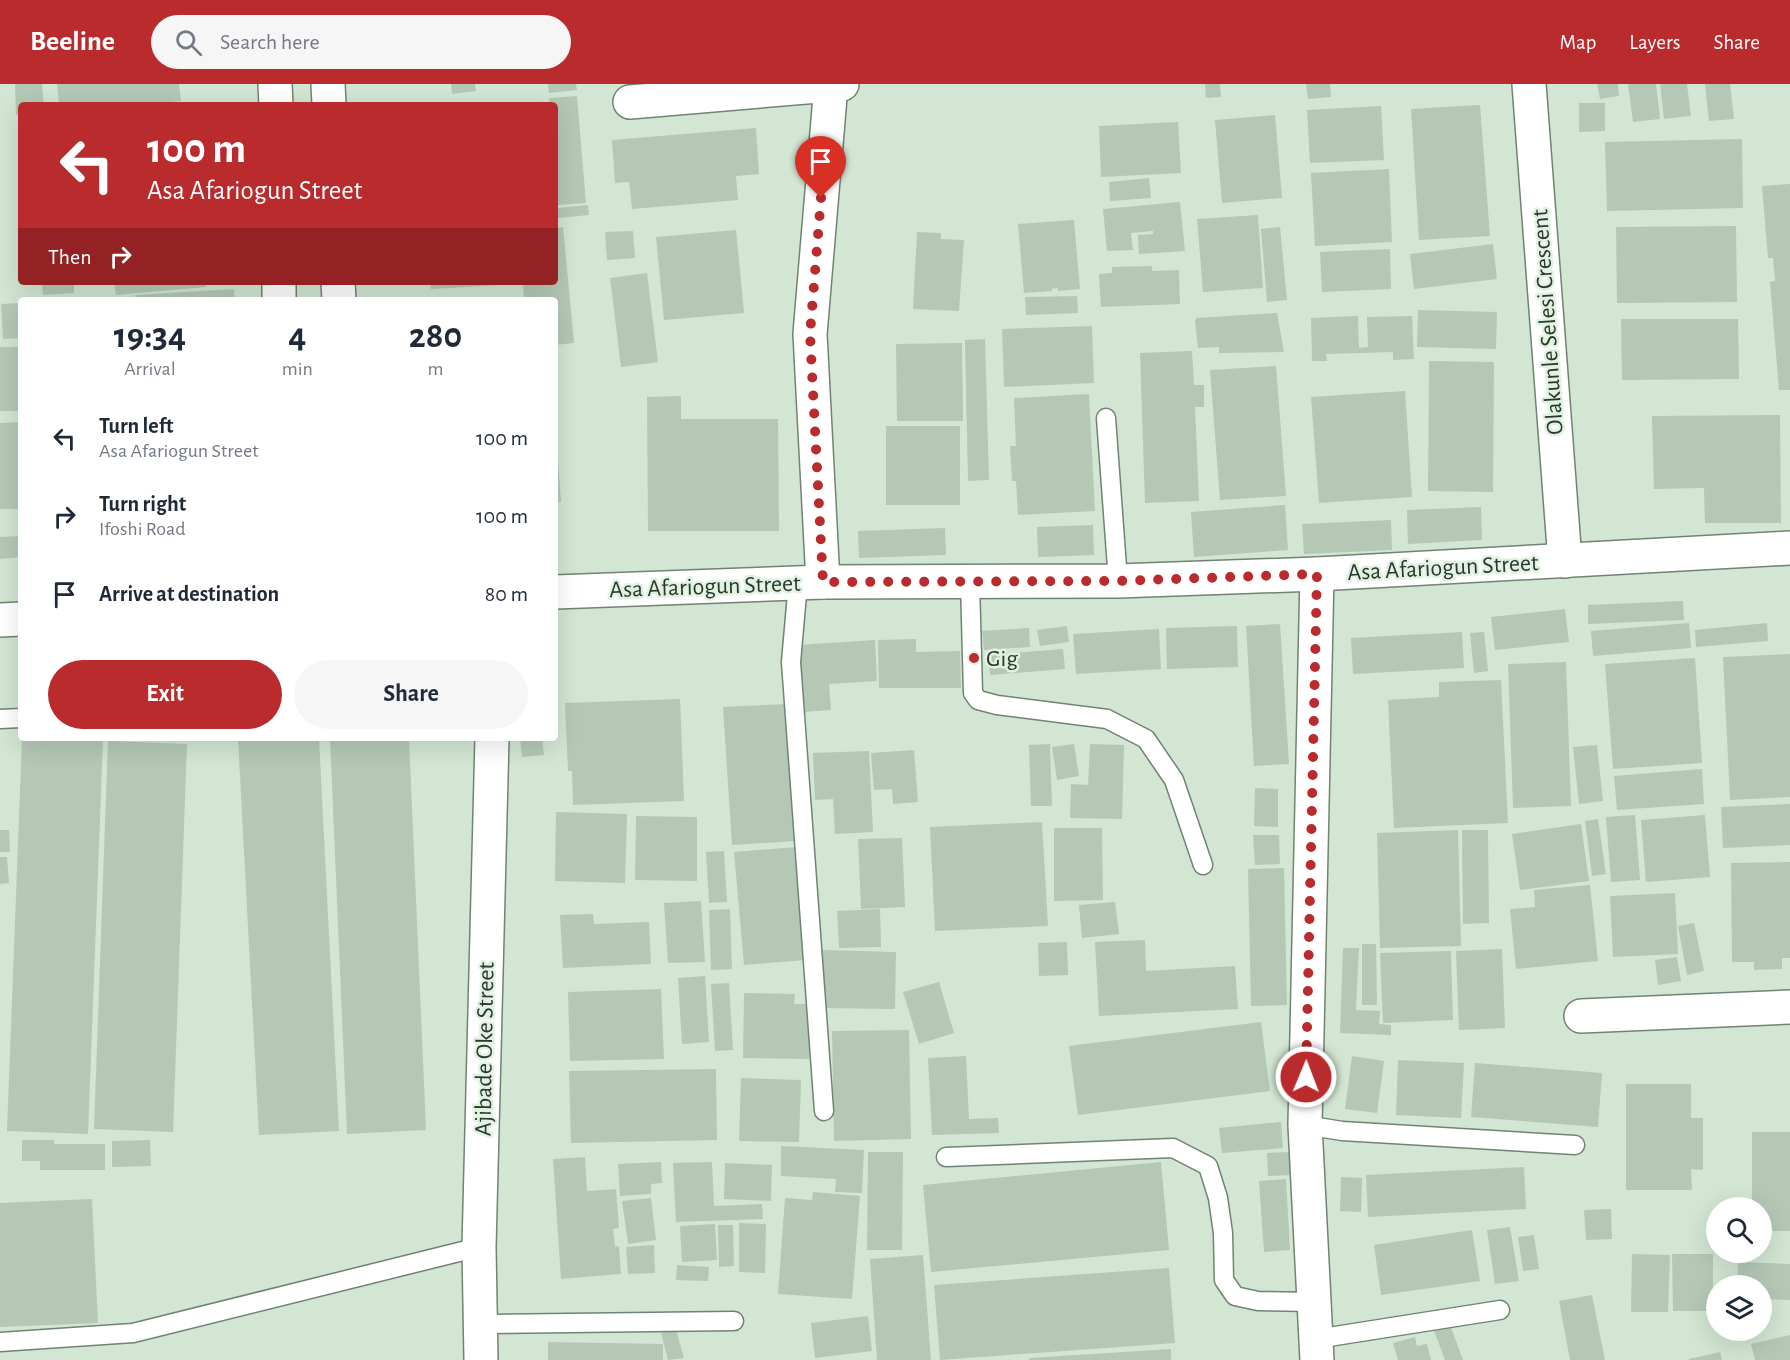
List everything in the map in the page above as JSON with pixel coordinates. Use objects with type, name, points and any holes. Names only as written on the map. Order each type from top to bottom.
[{"type":"street","points":[[276,84],[276,102]]},
{"type":"street","points":[[328,84],[329,102]]},
{"type":"street","name":"Olakunle Selesi Crescent","points":[[1529,84],[1565,561]]},
{"type":"street","points":[[630,102],[836,85],[810,334],[810,583]]},
{"type":"street","name":"Asa Afariogun Street","points":[[558,592],[810,583],[1118,581],[1317,574],[1790,548]]},
{"type":"street","points":[[1316,1350],[1305,1125],[1317,574]]},
{"type":"street","points":[[0,620],[18,619]]},
{"type":"street","name":"Ajibade Oke Street","points":[[482,1360],[479,1247],[492,741]]},
{"type":"street","points":[[1581,1016],[1790,1007]]},
{"type":"lane","points":[[1107,418],[1118,581]]},
{"type":"lane","points":[[970,582],[972,693],[978,700],[997,705],[1107,719],[1146,739],[1174,780],[1203,865]]},
{"type":"lane","points":[[810,583],[791,662],[824,1111]]},
{"type":"lane","points":[[0,719],[18,718]]},
{"type":"lane","points":[[1305,1125],[1342,1131],[1575,1145]]},
{"type":"lane","points":[[946,1157],[1173,1148],[1208,1166],[1218,1198],[1223,1233],[1224,1280],[1235,1296],[1257,1301],[1314,1302]]},
{"type":"lane","points":[[0,1342],[133,1333],[479,1247]]},
{"type":"lane","points":[[1316,1350],[1500,1310]]},
{"type":"lane","points":[[481,1324],[734,1321]]},
{"type":"building","points":[[15,84],[42,84],[44,102],[18,102],[18,115],[16,115]]},
{"type":"building","points":[[57,84],[179,84],[181,101],[170,102],[59,102]]},
{"type":"building","points":[[451,84],[475,84],[476,91],[452,94]]},
{"type":"building","points":[[548,84],[576,84],[577,90],[549,93]]},
{"type":"building","points":[[1205,84],[1220,84],[1221,97],[1206,98]]},
{"type":"building","points":[[1306,84],[1330,84],[1331,97],[1308,99]]},
{"type":"building","points":[[1597,84],[1618,84],[1619,96],[1600,99]]},
{"type":"building","points":[[1628,84],[1656,84],[1660,119],[1633,122]]},
{"type":"building","points":[[1660,84],[1687,84],[1691,116],[1664,119]]},
{"type":"building","points":[[1705,84],[1730,84],[1734,119],[1709,121]]},
{"type":"building","points":[[577,96],[586,203],[558,205],[558,102],[550,102],[549,98]]},
{"type":"building","points":[[1579,103],[1605,103],[1605,131],[1579,132]]},
{"type":"building","points":[[1480,105],[1490,236],[1419,240],[1411,109]]},
{"type":"building","points":[[1381,106],[1384,160],[1310,163],[1307,110]]},
{"type":"building","points":[[1275,115],[1282,198],[1222,203],[1215,120]]},
{"type":"building","points":[[1178,122],[1181,173],[1101,177],[1099,126]]},
{"type":"building","points":[[756,128],[759,174],[736,176],[738,200],[632,209],[629,182],[615,183],[612,140]]},
{"type":"building","points":[[1742,139],[1743,208],[1607,211],[1605,142]]},
{"type":"building","points":[[1389,169],[1392,242],[1315,246],[1311,173]]},
{"type":"building","points":[[1149,178],[1151,198],[1110,201],[1109,182]]},
{"type":"building","points":[[1790,184],[1790,390],[1779,390],[1770,282],[1775,281],[1773,258],[1768,258],[1762,186]]},
{"type":"building","points":[[1180,202],[1185,251],[1139,254],[1138,235],[1153,234],[1153,231],[1131,233],[1133,250],[1107,251],[1103,209]]},
{"type":"building","points":[[588,205],[589,215],[558,218],[558,208]]},
{"type":"building","points":[[1258,215],[1263,288],[1203,292],[1197,219]]},
{"type":"building","points":[[1074,220],[1080,289],[1058,291],[1058,288],[1052,291],[1024,293],[1018,224]]},
{"type":"building","points":[[1736,226],[1737,302],[1617,303],[1616,227]]},
{"type":"building","points":[[563,227],[574,343],[558,345],[558,297],[524,297],[523,285],[558,285],[558,228]]},
{"type":"building","points":[[1280,227],[1287,300],[1267,302],[1261,229]]},
{"type":"building","points":[[736,230],[744,313],[664,320],[656,237]]},
{"type":"building","points":[[633,231],[635,258],[607,260],[605,232]]},
{"type":"building","points":[[917,232],[941,233],[941,239],[964,240],[959,311],[913,309]]},
{"type":"building","points":[[1493,244],[1497,279],[1414,289],[1410,254]]},
{"type":"building","points":[[1390,249],[1391,289],[1322,292],[1320,252]]},
{"type":"building","points":[[1152,266],[1152,271],[1179,270],[1180,304],[1101,307],[1099,274],[1112,273],[1112,267]]},
{"type":"building","points":[[647,273],[658,362],[621,367],[610,278]]},
{"type":"building","points":[[42,285],[74,285],[74,293],[43,295]]},
{"type":"building","points":[[114,285],[206,285],[206,287],[116,295]]},
{"type":"building","points":[[430,285],[499,285],[431,289]]},
{"type":"building","points":[[234,289],[235,297],[135,297],[135,295]]},
{"type":"building","points":[[1077,296],[1078,313],[1026,315],[1025,297]]},
{"type":"building","points":[[18,303],[18,338],[3,339],[1,304]]},
{"type":"building","points":[[1418,310],[1497,312],[1496,349],[1417,347]]},
{"type":"building","points":[[1277,313],[1284,352],[1219,353],[1219,347],[1198,348],[1196,318]]},
{"type":"building","points":[[1358,316],[1359,348],[1368,347],[1367,317],[1412,316],[1414,359],[1393,360],[1393,352],[1326,354],[1327,361],[1312,361],[1311,318]]},
{"type":"building","points":[[1621,319],[1738,319],[1739,379],[1622,380]]},
{"type":"building","points":[[1092,326],[1094,383],[1004,387],[1002,329]]},
{"type":"building","points":[[985,339],[989,480],[968,481],[965,340]]},
{"type":"building","points":[[962,343],[963,421],[897,421],[896,344]]},
{"type":"building","points":[[0,347],[18,347],[18,411],[0,411]]},
{"type":"building","points":[[1192,351],[1194,385],[1204,385],[1204,407],[1195,407],[1199,501],[1145,503],[1140,353]]},
{"type":"building","points":[[1429,361],[1494,362],[1493,492],[1428,491]]},
{"type":"building","points":[[1276,366],[1286,496],[1220,500],[1210,370]]},
{"type":"building","points":[[1405,391],[1412,497],[1319,503],[1311,397]]},
{"type":"building","points":[[1089,394],[1095,511],[1018,515],[1016,481],[1012,481],[1010,446],[1016,446],[1014,398]]},
{"type":"building","points":[[681,396],[681,419],[778,419],[779,531],[648,531],[647,397]]},
{"type":"building","points":[[1780,415],[1781,523],[1705,523],[1704,488],[1654,489],[1652,416]]},
{"type":"building","points":[[18,422],[18,509],[0,509],[0,423]]},
{"type":"building","points":[[886,426],[960,426],[960,505],[886,505]]},
{"type":"building","points":[[558,458],[561,502],[558,502]]},
{"type":"building","points":[[1285,505],[1288,550],[1194,557],[1191,512]]},
{"type":"building","points":[[1481,507],[1482,540],[1408,544],[1407,510]]},
{"type":"building","points":[[1391,520],[1392,550],[1304,554],[1302,524]]},
{"type":"building","points":[[1093,525],[1094,555],[1038,557],[1037,527]]},
{"type":"building","points":[[945,528],[946,555],[859,558],[858,531]]},
{"type":"building","points":[[18,536],[18,557],[0,559],[0,537]]},
{"type":"building","points":[[1683,601],[1684,620],[1588,624],[1588,605]]},
{"type":"building","points":[[1565,609],[1569,642],[1495,650],[1491,617]]},
{"type":"building","points":[[1689,623],[1691,648],[1593,656],[1591,631]]},
{"type":"building","points":[[1767,623],[1768,641],[1696,647],[1695,630]]},
{"type":"building","points":[[1280,624],[1289,764],[1254,766],[1246,626]]},
{"type":"building","points":[[1067,626],[1069,642],[1040,646],[1037,630]]},
{"type":"building","points":[[1237,626],[1238,667],[1167,669],[1166,628]]},
{"type":"building","points":[[1029,628],[1030,647],[984,650],[982,631]]},
{"type":"building","points":[[1159,629],[1161,669],[1076,674],[1073,634]]},
{"type":"building","points":[[1462,632],[1464,668],[1353,674],[1351,638]]},
{"type":"building","points":[[1484,632],[1488,671],[1474,673],[1470,633]]},
{"type":"building","points":[[916,639],[916,652],[960,651],[961,688],[879,688],[878,640]]},
{"type":"building","points":[[875,640],[877,681],[829,684],[831,710],[803,712],[798,645]]},
{"type":"building","points":[[1063,649],[1065,669],[990,675],[988,655]]},
{"type":"building","points":[[1790,654],[1790,797],[1730,800],[1723,657]]},
{"type":"building","points":[[1695,658],[1702,763],[1613,769],[1605,664]]},
{"type":"building","points":[[1566,662],[1571,806],[1513,808],[1508,664]]},
{"type":"building","points":[[1501,680],[1508,823],[1394,828],[1388,700],[1439,697],[1439,682]]},
{"type":"building","points":[[680,699],[684,801],[573,805],[572,771],[568,771],[565,703]]},
{"type":"building","points":[[787,704],[796,841],[732,845],[723,707]]},
{"type":"building","points":[[22,741],[103,741],[88,1134],[7,1131]]},
{"type":"building","points":[[108,741],[187,744],[173,1132],[94,1129]]},
{"type":"building","points":[[238,741],[319,741],[339,1131],[259,1135]]},
{"type":"building","points":[[330,741],[409,741],[426,1130],[347,1134]]},
{"type":"building","points":[[520,741],[542,741],[544,755],[522,757]]},
{"type":"building","points":[[1050,744],[1052,806],[1031,806],[1029,745]]},
{"type":"building","points":[[1074,744],[1079,776],[1057,780],[1052,747]]},
{"type":"building","points":[[1090,744],[1124,745],[1122,819],[1070,818],[1071,784],[1088,785]]},
{"type":"building","points":[[1597,745],[1603,801],[1579,804],[1573,747]]},
{"type":"building","points":[[914,750],[918,802],[893,804],[892,789],[874,790],[871,753]]},
{"type":"building","points":[[869,751],[873,832],[835,834],[833,799],[815,800],[813,753]]},
{"type":"building","points":[[1702,769],[1704,804],[1617,810],[1614,776]]},
{"type":"building","points":[[1255,788],[1278,789],[1278,827],[1254,826]]},
{"type":"building","points":[[1790,804],[1790,845],[1723,848],[1721,807]]},
{"type":"building","points":[[556,812],[627,814],[625,883],[555,881]]},
{"type":"building","points":[[1635,815],[1640,880],[1611,882],[1606,817]]},
{"type":"building","points":[[1705,815],[1710,877],[1646,882],[1641,820]]},
{"type":"building","points":[[636,816],[697,817],[697,881],[635,880]]},
{"type":"building","points":[[1598,819],[1606,874],[1592,876],[1585,821]]},
{"type":"building","points":[[1042,822],[1048,926],[935,931],[930,827]]},
{"type":"building","points":[[1581,824],[1589,881],[1520,890],[1512,834]]},
{"type":"building","points":[[1054,828],[1102,828],[1103,900],[1054,901]]},
{"type":"building","points":[[0,830],[9,830],[10,852],[0,852]]},
{"type":"building","points":[[1458,830],[1461,946],[1380,948],[1377,833]]},
{"type":"building","points":[[1462,830],[1488,830],[1489,923],[1463,924]]},
{"type":"building","points":[[1253,835],[1279,835],[1280,864],[1255,865]]},
{"type":"building","points":[[902,838],[905,907],[861,909],[858,839]]},
{"type":"building","points":[[797,847],[806,960],[744,965],[734,852]]},
{"type":"building","points":[[724,851],[727,902],[709,903],[706,852]]},
{"type":"building","points":[[0,857],[7,857],[9,883],[0,884]]},
{"type":"building","points":[[1790,862],[1790,958],[1782,958],[1782,969],[1754,970],[1754,962],[1732,962],[1731,863]]},
{"type":"building","points":[[1284,868],[1287,1005],[1251,1006],[1248,869]]},
{"type":"building","points":[[1590,885],[1598,961],[1516,969],[1510,909],[1535,907],[1534,890]]},
{"type":"building","points":[[1675,893],[1678,954],[1613,957],[1610,896]]},
{"type":"building","points":[[701,901],[705,962],[668,963],[664,903]]},
{"type":"building","points":[[1115,902],[1119,934],[1082,938],[1079,905]]},
{"type":"building","points":[[730,909],[732,969],[711,970],[709,910]]},
{"type":"building","points":[[880,909],[881,947],[839,948],[837,911]]},
{"type":"building","points":[[593,914],[594,924],[649,922],[651,964],[563,968],[560,915]]},
{"type":"building","points":[[1694,923],[1704,971],[1687,975],[1678,926]]},
{"type":"building","points":[[1145,940],[1146,971],[1235,966],[1238,1009],[1099,1016],[1095,942]]},
{"type":"building","points":[[1067,942],[1068,975],[1039,976],[1038,943]]},
{"type":"building","points":[[1362,944],[1376,944],[1377,1005],[1362,1005]]},
{"type":"building","points":[[1343,948],[1359,948],[1356,1010],[1380,1011],[1379,1024],[1391,1025],[1391,1035],[1340,1033]]},
{"type":"building","points":[[1502,949],[1505,1028],[1459,1030],[1456,951]]},
{"type":"building","points":[[822,950],[896,952],[895,1009],[821,1008]]},
{"type":"building","points":[[1451,951],[1453,1020],[1383,1023],[1380,953]]},
{"type":"building","points":[[1677,957],[1681,981],[1658,985],[1655,960]]},
{"type":"building","points":[[705,976],[709,1042],[682,1044],[678,978]]},
{"type":"building","points":[[939,982],[954,1033],[919,1044],[903,992]]},
{"type":"building","points":[[729,983],[733,1050],[715,1051],[711,984]]},
{"type":"building","points":[[661,989],[664,1059],[570,1061],[568,992]]},
{"type":"building","points":[[744,993],[795,994],[794,1004],[809,1004],[809,1059],[743,1058]]},
{"type":"building","points":[[1261,1022],[1270,1091],[1078,1115],[1069,1046]]},
{"type":"building","points":[[909,1030],[911,1139],[834,1141],[832,1031]]},
{"type":"building","points":[[966,1056],[969,1119],[998,1118],[999,1133],[932,1135],[928,1058]]},
{"type":"building","points":[[1352,1056],[1384,1061],[1377,1113],[1345,1109]]},
{"type":"building","points":[[1398,1060],[1464,1063],[1461,1118],[1396,1115]]},
{"type":"building","points":[[1475,1063],[1602,1073],[1598,1127],[1471,1117]]},
{"type":"building","points":[[716,1069],[717,1140],[571,1143],[569,1071]]},
{"type":"building","points":[[741,1078],[801,1080],[799,1142],[739,1141]]},
{"type":"building","points":[[1626,1084],[1691,1084],[1691,1118],[1703,1118],[1703,1170],[1691,1169],[1692,1190],[1626,1190]]},
{"type":"building","points":[[1281,1122],[1283,1148],[1222,1153],[1219,1128]]},
{"type":"building","points":[[1752,1132],[1790,1132],[1790,1231],[1772,1231],[1772,1197],[1752,1197]]},
{"type":"building","points":[[22,1140],[54,1140],[54,1144],[105,1144],[105,1170],[40,1170],[40,1161],[22,1161]]},
{"type":"building","points":[[150,1140],[151,1166],[112,1167],[112,1141]]},
{"type":"building","points":[[781,1146],[864,1150],[862,1193],[835,1192],[836,1179],[781,1176]]},
{"type":"building","points":[[868,1152],[903,1152],[902,1250],[867,1250]]},
{"type":"building","points":[[1290,1152],[1292,1175],[1268,1176],[1267,1153]]},
{"type":"building","points":[[585,1157],[587,1191],[616,1189],[619,1228],[613,1229],[615,1247],[619,1246],[621,1274],[561,1279],[553,1159]]},
{"type":"building","points":[[661,1162],[662,1183],[651,1184],[651,1194],[620,1196],[618,1164]]},
{"type":"building","points":[[712,1162],[714,1206],[762,1204],[763,1219],[676,1222],[673,1163]]},
{"type":"building","points":[[1161,1162],[1169,1250],[931,1272],[923,1185]]},
{"type":"building","points":[[725,1163],[772,1165],[771,1201],[724,1199]]},
{"type":"building","points":[[1524,1167],[1526,1209],[1368,1217],[1366,1175]]},
{"type":"building","points":[[1341,1177],[1362,1178],[1361,1212],[1340,1211]]},
{"type":"building","points":[[1286,1179],[1290,1250],[1264,1252],[1259,1181]]},
{"type":"building","points":[[813,1192],[860,1196],[852,1299],[778,1294],[785,1198],[812,1200]]},
{"type":"building","points":[[651,1198],[656,1240],[628,1244],[622,1201]]},
{"type":"building","points":[[92,1199],[98,1323],[0,1327],[0,1203]]},
{"type":"building","points":[[1611,1209],[1612,1239],[1586,1240],[1584,1210]]},
{"type":"building","points":[[739,1223],[766,1224],[765,1273],[739,1272]]},
{"type":"building","points":[[715,1224],[717,1260],[682,1262],[680,1226]]},
{"type":"building","points":[[718,1225],[733,1225],[734,1266],[719,1267]]},
{"type":"building","points":[[1510,1227],[1519,1281],[1495,1284],[1487,1230]]},
{"type":"building","points":[[1472,1230],[1480,1281],[1381,1295],[1374,1245]]},
{"type":"building","points":[[1534,1235],[1539,1269],[1523,1271],[1518,1237]]},
{"type":"building","points":[[654,1245],[655,1273],[628,1274],[626,1247]]},
{"type":"building","points":[[1632,1254],[1670,1255],[1668,1312],[1631,1312]]},
{"type":"building","points":[[1672,1254],[1706,1254],[1706,1263],[1713,1263],[1713,1275],[1706,1275],[1706,1311],[1673,1311]]},
{"type":"building","points":[[923,1255],[931,1360],[877,1360],[870,1259]]},
{"type":"building","points":[[1738,1263],[1790,1264],[1790,1300],[1772,1299],[1772,1275],[1737,1275]]},
{"type":"building","points":[[677,1265],[709,1267],[708,1281],[676,1280]]},
{"type":"building","points":[[1169,1268],[1175,1343],[940,1360],[934,1285]]},
{"type":"building","points":[[1592,1295],[1605,1360],[1570,1360],[1559,1301]]},
{"type":"building","points":[[868,1316],[872,1351],[815,1358],[811,1323]]},
{"type":"building","points":[[1449,1322],[1463,1360],[1445,1360],[1433,1328]]},
{"type":"building","points":[[676,1330],[684,1358],[668,1360],[661,1333]]},
{"type":"building","points":[[1790,1335],[1790,1360],[1755,1360],[1751,1344]]},
{"type":"building","points":[[1415,1337],[1417,1346],[1427,1344],[1431,1360],[1398,1360],[1393,1343]]},
{"type":"building","points":[[548,1342],[663,1344],[663,1360],[548,1360]]},
{"type":"building","points":[[1171,1349],[1171,1360],[1029,1360],[1029,1358]]},
{"type":"building","points":[[1720,1352],[1722,1360],[1689,1360],[1689,1359]]},
{"type":"place","name":"Gig","points":[[974,658]]},
{"type":"route","points":[[821,198],[810,334],[823,582],[1118,581],[1317,574],[1306,1077]]}]
